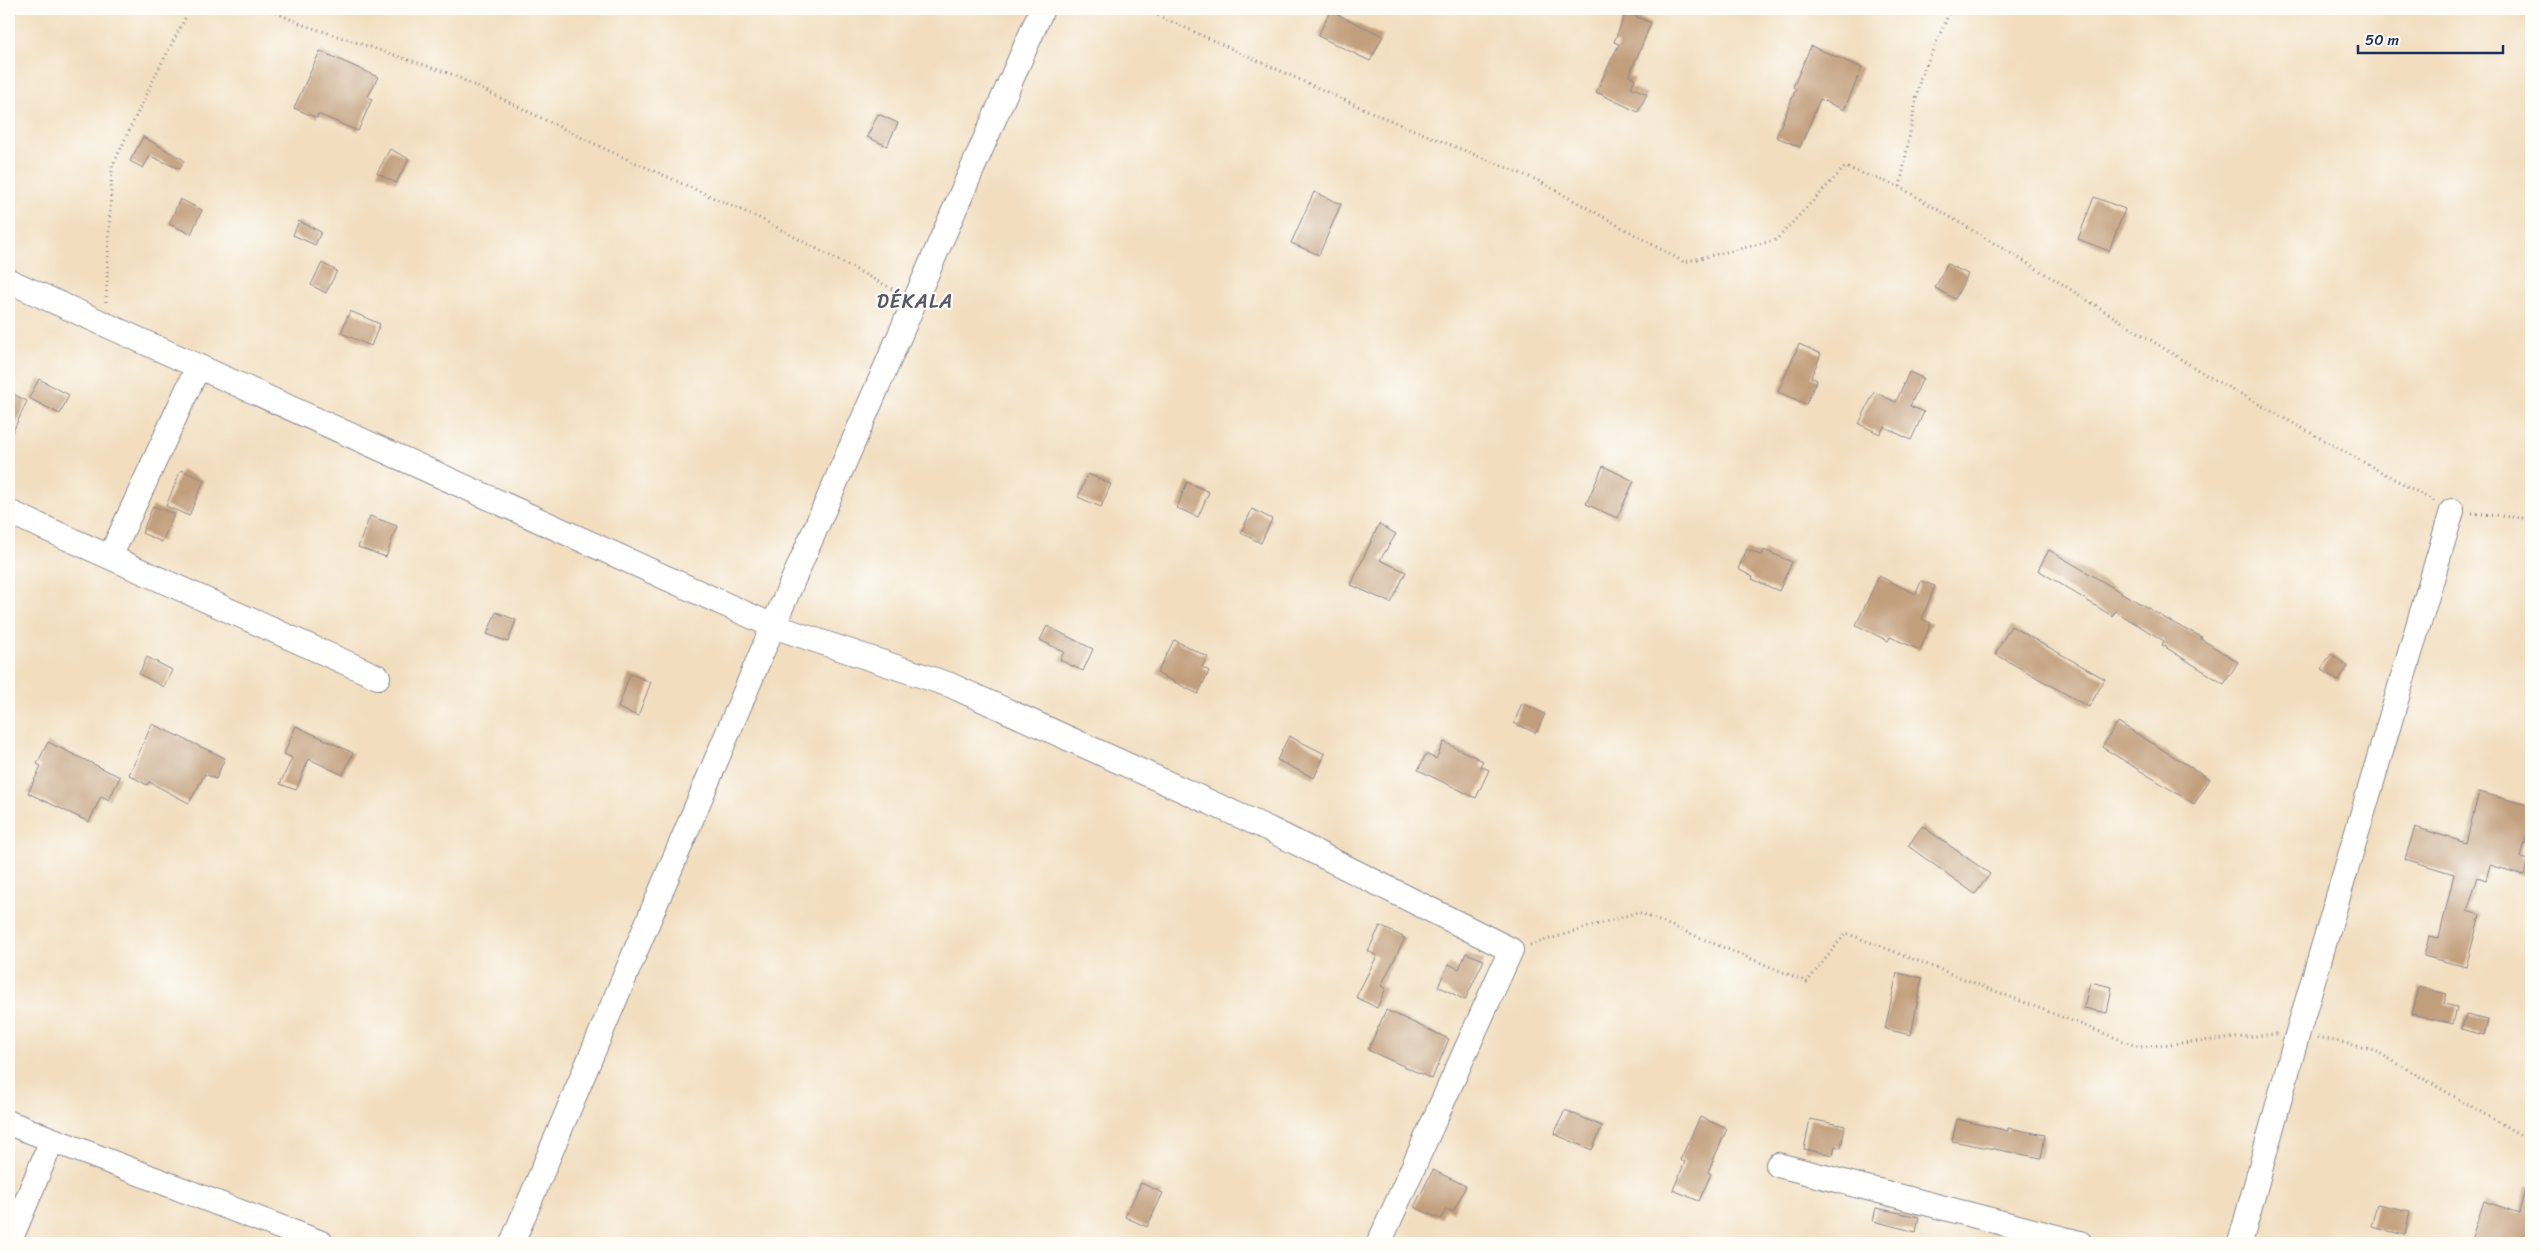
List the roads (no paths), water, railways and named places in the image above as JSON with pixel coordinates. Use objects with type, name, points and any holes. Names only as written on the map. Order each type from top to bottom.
[{"type":"street","points":[[512,1243],[773,626],[1042,9]]},
{"type":"street","points":[[9,281],[773,626],[950,684],[1269,829],[1511,950],[1379,1243]]},
{"type":"street","points":[[110,557],[198,367]]},
{"type":"street","points":[[2240,1243],[2298,1032],[2452,511]]},
{"type":"street","points":[[9,512],[378,677]]},
{"type":"street","points":[[9,1123],[317,1243]]},
{"type":"street","points":[[10,1243],[52,1140]]},
{"type":"street","points":[[1778,1165],[2080,1243]]},
{"type":"district","name":"DÉKALA","points":[[915,301]]}]
